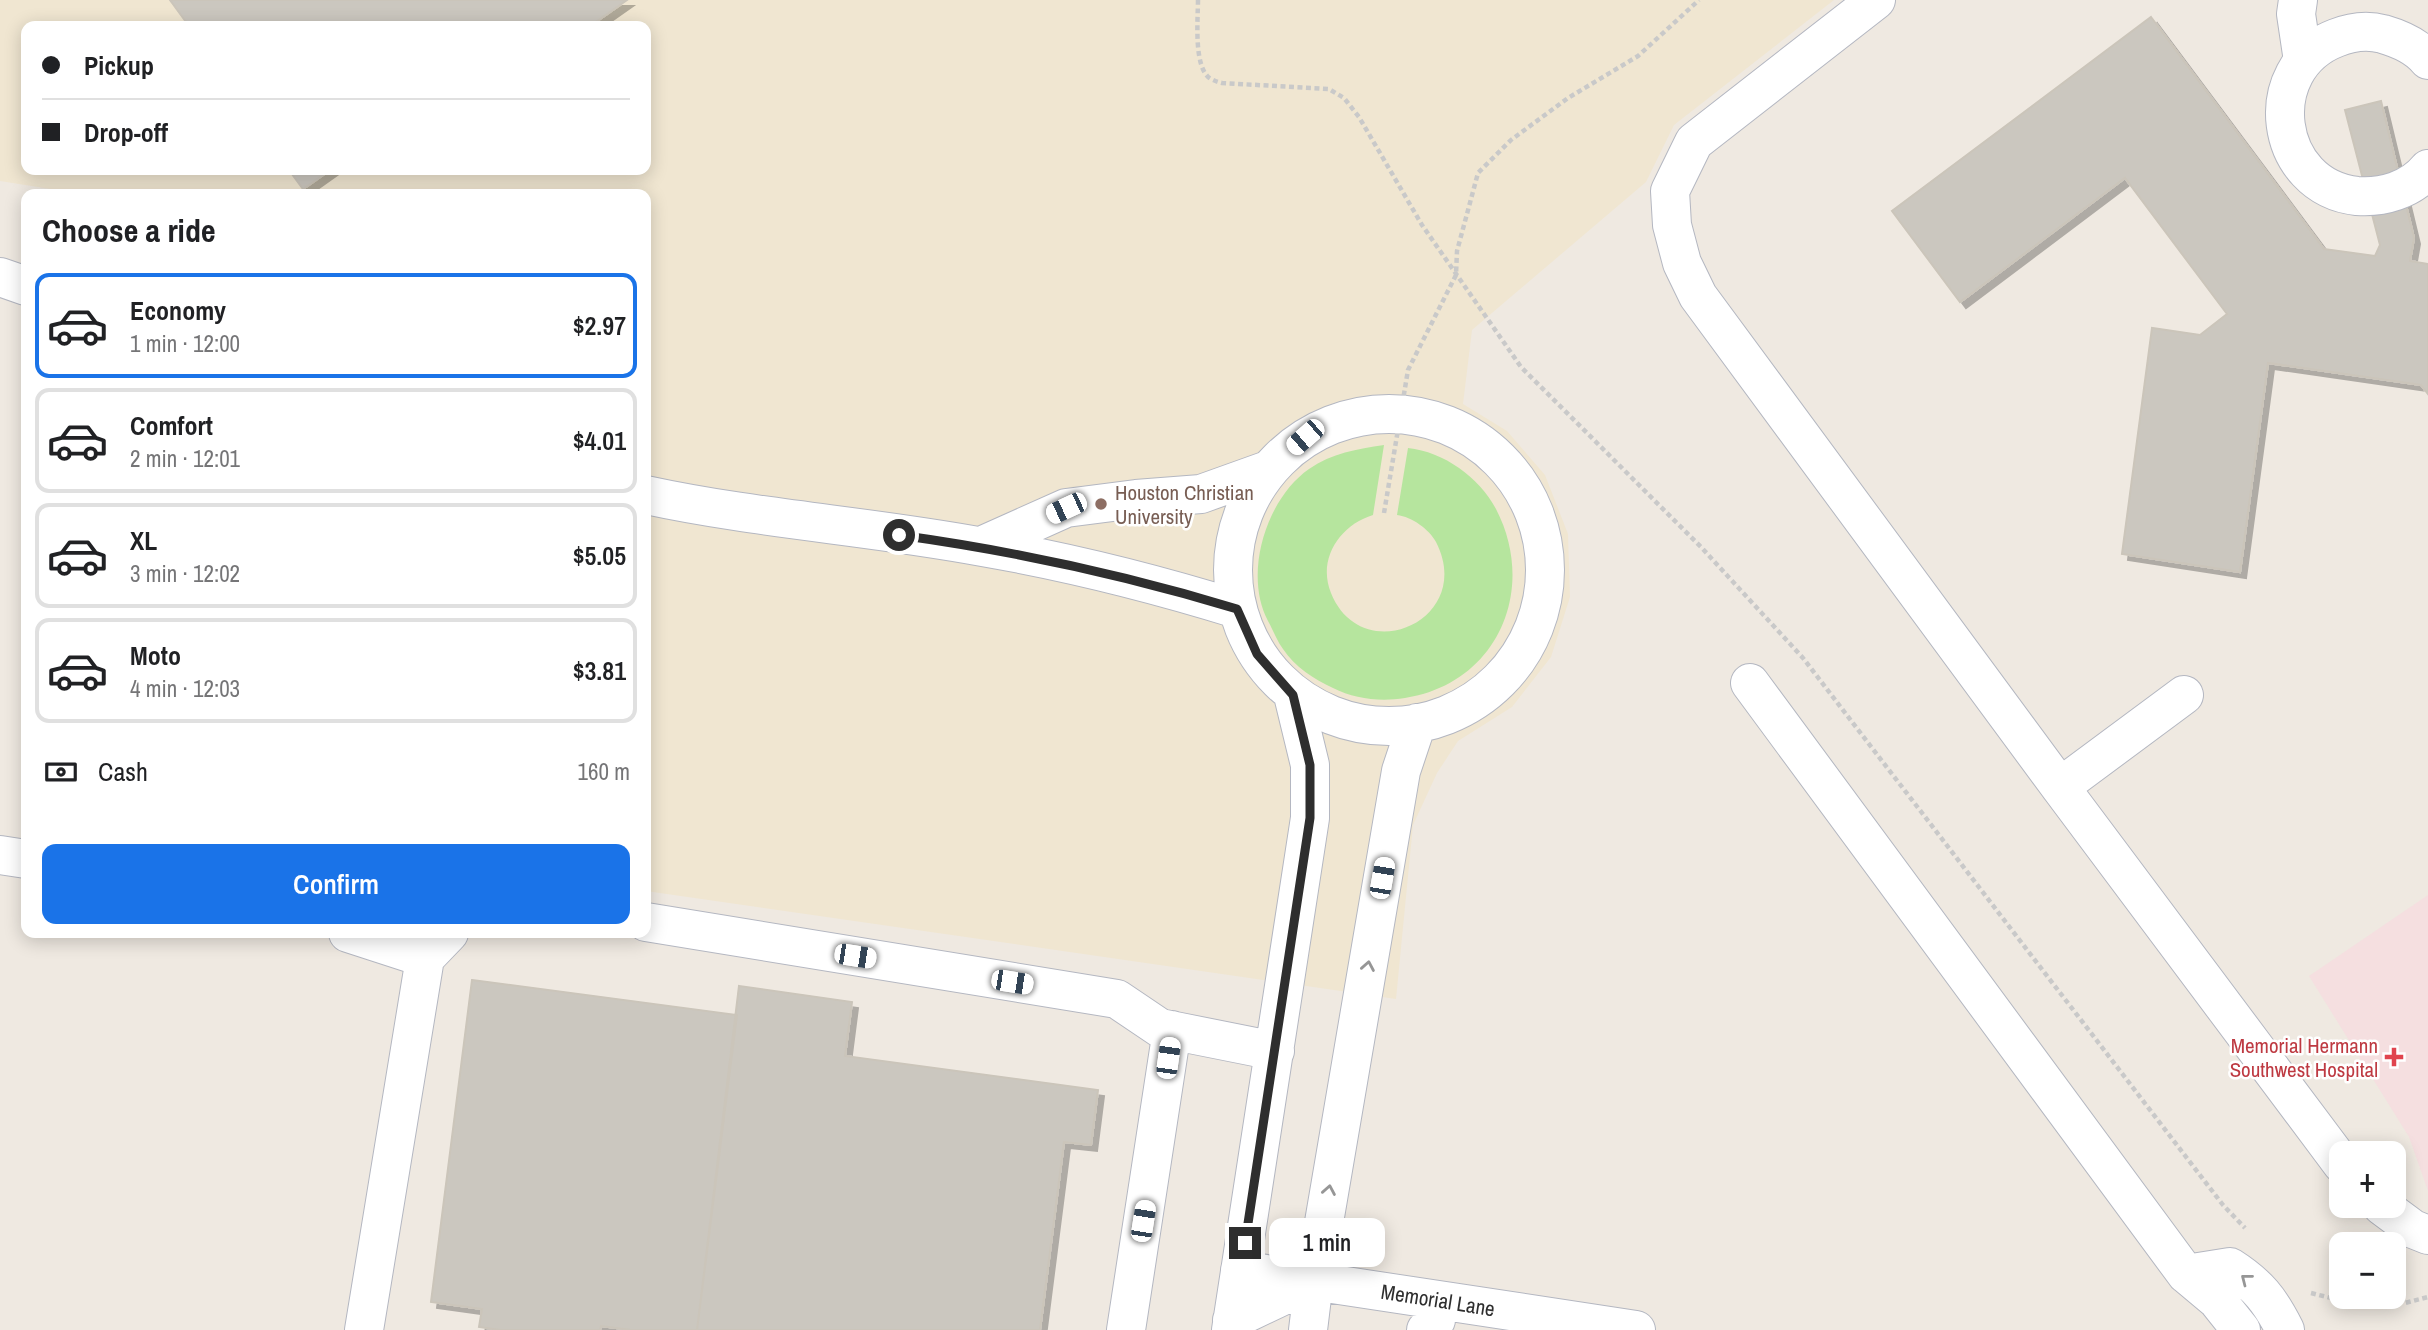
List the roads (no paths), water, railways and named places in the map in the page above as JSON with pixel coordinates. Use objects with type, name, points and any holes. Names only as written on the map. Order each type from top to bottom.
[{"type":"lane","points":[[1876,0],[1694,142],[1670,191],[1672,225],[1682,263],[1698,296],[2329,1147]]},
{"type":"lane","points":[[2298,0],[2296,14],[2303,61]]},
{"type":"lane","points":[[2426,51],[2401,39],[2375,32],[2348,33],[2324,43],[2303,61],[2289,84],[2284,111],[2287,139],[2300,163],[2320,183],[2345,194],[2373,197],[2400,190],[2428,169]]},
{"type":"lane","points":[[0,277],[21,284]]},
{"type":"lane","points":[[1400,414],[1448,425],[1490,451],[1522,488],[1543,539],[1545,593],[1528,645],[1495,688],[1449,717],[1395,728],[1341,720],[1293,695],[1257,654],[1237,609],[1232,560],[1237,536],[1243,512],[1268,470],[1305,437],[1351,418],[1400,414]]},
{"type":"lane","points":[[981,546],[1066,508],[1201,494],[1268,470]]},
{"type":"lane","points":[[651,496],[706,508],[981,546],[1106,572],[1237,609]]},
{"type":"lane","points":[[1750,683],[2186,1274],[2217,1300],[2241,1330]]},
{"type":"lane","points":[[1231,1325],[1310,818],[1310,765],[1293,695]]},
{"type":"lane","points":[[2060,787],[2184,695]]},
{"type":"lane","points":[[1308,1330],[1314,1281],[1401,771],[1418,723]]},
{"type":"lane","points":[[0,855],[21,858]]},
{"type":"lane","points":[[651,923],[1117,999],[1160,1028],[1275,1051]]},
{"type":"lane","points":[[364,1330],[437,945],[385,938]]},
{"type":"lane","points":[[1126,1330],[1172,1030]]},
{"type":"lane","points":[[2398,1218],[2413,1229],[2428,1235]]},
{"type":"lane","points":[[2186,1274],[2230,1267],[2251,1280],[2272,1304],[2285,1330]]},
{"type":"lane","name":"Memorial Lane","points":[[1240,1270],[1314,1281],[1435,1320],[1636,1330]]},
{"type":"lane","points":[[1231,1325],[1314,1281]]},
{"type":"place","name":"Houston Christian University","points":[[1101,504]]},
{"type":"place","name":"Memorial Hermann Southwest Hospital","points":[[2394,1057]]}]
